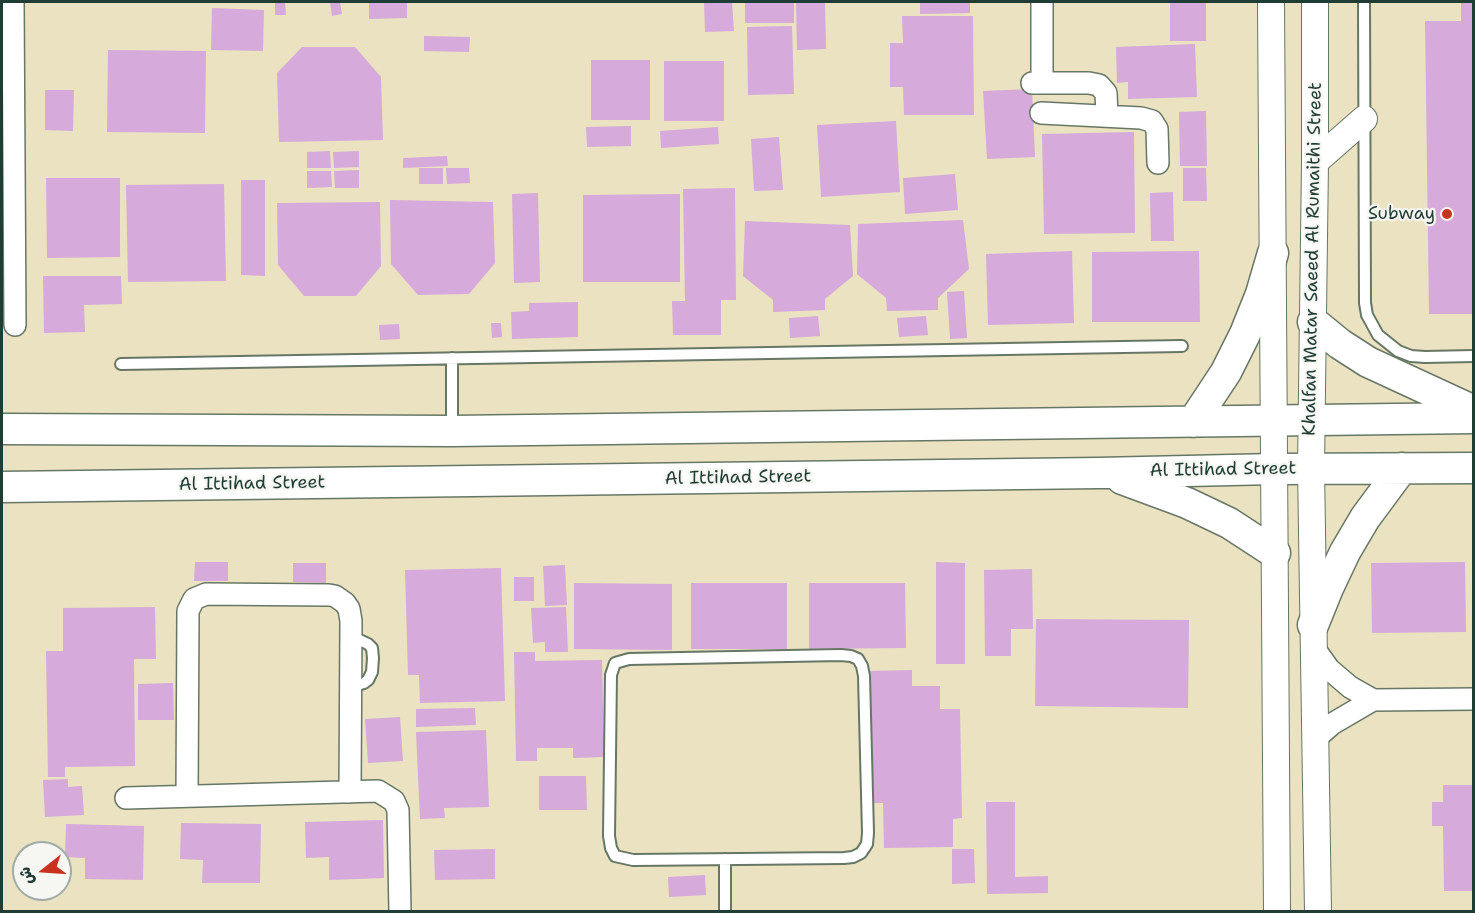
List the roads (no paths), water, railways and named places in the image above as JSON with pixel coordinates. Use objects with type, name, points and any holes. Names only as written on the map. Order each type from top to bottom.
[{"type":"main road","points":[[1193,422],[1226,372],[1245,334],[1261,294],[1273,253]]},
{"type":"main road","points":[[1313,322],[1340,344],[1368,362],[1473,411]]},
{"type":"main road","points":[[2,429],[452,431],[1473,418]]},
{"type":"main road","name":"Al Ittihad Street","points":[[2,487],[1099,473],[1311,468],[1473,468]]},
{"type":"main road","points":[[1313,637],[1328,588],[1345,552],[1365,518],[1402,468]]},
{"type":"main road","points":[[1099,473],[1187,502],[1229,523],[1275,553]]},
{"type":"street","points":[[14,2],[15,325]]},
{"type":"street","points":[[1042,2],[1037,83],[1089,82],[1099,85],[1106,93],[1107,116]]},
{"type":"street","name":"Khalfan Matar Saeed Al Rumaithi Street","points":[[1271,2],[1275,469],[1273,907]]},
{"type":"street","name":"Khalfan Matar Saeed Al Rumaithi Street","points":[[1315,2],[1311,468],[1318,912]]},
{"type":"street","points":[[1041,113],[1141,118],[1152,121],[1158,129],[1158,163]]},
{"type":"street","points":[[1315,162],[1364,118]]},
{"type":"street","points":[[186,796],[187,617],[194,600],[206,594],[335,596],[345,603],[349,609],[351,636],[350,792]]},
{"type":"street","points":[[1313,637],[1329,669],[1350,687],[1373,700]]},
{"type":"street","points":[[1315,740],[1332,724],[1373,700],[1473,699]]},
{"type":"street","points":[[126,798],[378,791],[394,801],[398,810],[400,912]]},
{"type":"lane","points":[[1364,2],[1365,303],[1372,325],[1386,343],[1398,351],[1411,356],[1473,356]]},
{"type":"lane","points":[[121,364],[1182,346]]},
{"type":"lane","points":[[452,358],[452,431]]},
{"type":"lane","points":[[829,655],[851,656],[858,659],[864,676],[868,833],[867,844],[861,853],[844,858],[724,859],[633,860],[615,856],[609,836],[611,675],[615,663],[629,659],[829,655]]},
{"type":"lane","points":[[724,859],[725,912]]},
{"type":"place","name":"Subway","points":[[1447,214]]}]
